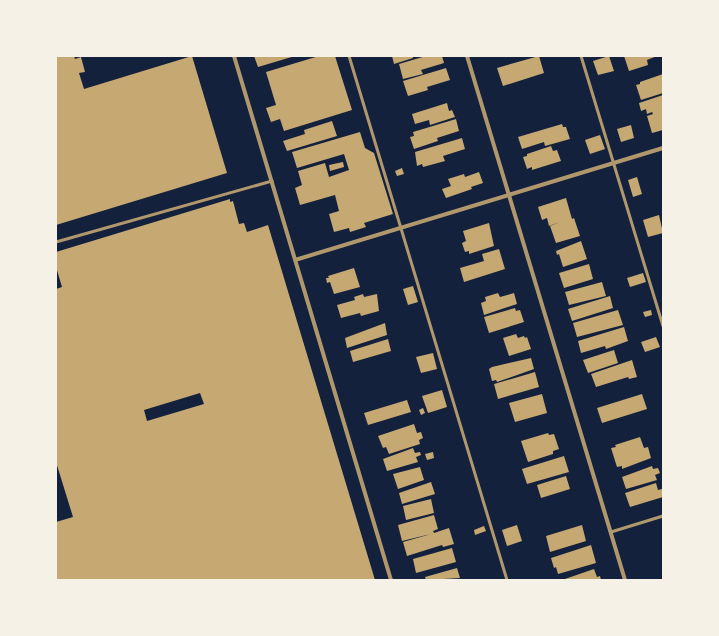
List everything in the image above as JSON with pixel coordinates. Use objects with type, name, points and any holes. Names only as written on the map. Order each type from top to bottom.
[{"type":"street","points":[[234,56],[391,580]]},
{"type":"street","points":[[467,56],[625,580]]},
{"type":"street","points":[[295,260],[663,148]]},
{"type":"lane","points":[[348,56],[507,580]]},
{"type":"lane","points":[[581,56],[663,326]]},
{"type":"lane","points":[[56,242],[272,181]]},
{"type":"lane","points":[[611,532],[663,516]]},
{"type":"building","points":[[56,56],[74,56],[75,59],[81,57],[85,72],[79,73],[84,89],[192,56],[227,173],[56,225]]},
{"type":"building","points":[[254,56],[295,56],[258,67]]},
{"type":"building","points":[[319,56],[335,56],[352,110],[284,131],[280,119],[271,122],[266,108],[276,105],[266,72]]},
{"type":"building","points":[[392,56],[413,56],[413,58],[394,64]]},
{"type":"building","points":[[426,56],[442,56],[444,63],[421,70],[423,74],[403,79],[399,64]]},
{"type":"building","points":[[539,56],[544,73],[503,86],[497,68]]},
{"type":"building","points":[[609,56],[614,71],[598,75],[593,61]]},
{"type":"building","points":[[624,56],[657,56],[647,60],[648,65],[629,71]]},
{"type":"building","points":[[446,68],[450,80],[427,87],[428,90],[408,96],[403,81]]},
{"type":"building","points":[[663,74],[663,93],[641,100],[636,85],[640,84],[640,82]]},
{"type":"building","points":[[663,95],[663,130],[652,133],[647,116],[653,114],[652,112],[647,114],[646,109],[641,111],[639,103]]},
{"type":"building","points":[[447,103],[449,111],[452,110],[455,117],[430,125],[429,120],[415,124],[412,114]]},
{"type":"building","points":[[456,119],[459,131],[437,138],[438,141],[414,149],[410,137],[414,136],[413,132]]},
{"type":"building","points":[[332,121],[337,136],[287,151],[283,141],[305,134],[304,130]]},
{"type":"building","points":[[562,124],[563,127],[566,127],[570,139],[545,146],[544,142],[522,149],[518,137]]},
{"type":"building","points":[[631,125],[634,138],[621,142],[617,129]]},
{"type":"building","points":[[360,132],[365,148],[374,153],[393,214],[364,223],[366,227],[350,232],[349,228],[334,232],[329,214],[339,211],[335,195],[300,205],[295,188],[302,185],[298,171],[325,163],[329,177],[349,170],[344,154],[297,168],[292,152]]},
{"type":"building","points":[[600,135],[605,149],[590,154],[585,140]]},
{"type":"building","points":[[462,138],[465,149],[443,156],[445,161],[423,167],[422,164],[417,166],[415,152]]},
{"type":"building","points":[[551,146],[553,151],[557,150],[561,161],[532,170],[532,167],[527,169],[523,157],[527,156],[527,154]]},
{"type":"building","points":[[343,162],[344,167],[330,171],[329,165]]},
{"type":"building","points":[[402,168],[404,174],[397,176],[395,171]]},
{"type":"building","points":[[479,172],[483,183],[471,187],[472,189],[446,198],[442,189],[451,186],[448,179],[464,174],[465,177]]},
{"type":"building","points":[[637,177],[642,194],[633,197],[628,180]]},
{"type":"building","points":[[566,198],[572,219],[574,218],[580,236],[556,243],[550,226],[560,222],[549,226],[547,218],[542,220],[538,207]]},
{"type":"building","points":[[230,199],[230,202],[233,201],[239,224],[244,223],[247,232],[268,225],[375,580],[56,580],[56,522],[73,517],[56,462],[56,289],[62,287],[56,267],[56,252]],"holes":[[[200,393],[204,404],[147,421],[144,410]]]},
{"type":"building","points":[[659,215],[663,233],[648,237],[643,220]]},
{"type":"building","points":[[489,223],[494,246],[469,254],[469,251],[465,252],[462,243],[466,241],[463,231]]},
{"type":"building","points":[[581,241],[587,259],[563,267],[559,254],[557,255],[556,251]]},
{"type":"building","points":[[499,249],[505,269],[464,282],[460,268],[484,261],[482,254]]},
{"type":"building","points":[[589,264],[593,279],[564,288],[559,273]]},
{"type":"building","points":[[354,268],[360,287],[334,294],[330,282],[327,283],[326,278],[329,278],[328,276]]},
{"type":"building","points":[[643,273],[646,282],[630,287],[627,278]]},
{"type":"building","points":[[602,282],[606,296],[569,305],[565,292]]},
{"type":"building","points":[[413,286],[418,302],[408,305],[403,289]]},
{"type":"building","points":[[498,293],[500,297],[514,293],[517,304],[484,315],[481,303],[486,301],[485,297]]},
{"type":"building","points":[[363,294],[364,297],[377,294],[379,311],[361,316],[360,313],[341,318],[337,305],[355,300],[354,297]]},
{"type":"building","points":[[610,296],[613,308],[572,321],[568,309]]},
{"type":"building","points":[[515,308],[516,311],[520,310],[524,322],[489,333],[484,317]]},
{"type":"building","points":[[618,310],[623,325],[577,337],[573,323]]},
{"type":"building","points":[[651,310],[652,315],[645,317],[643,312]]},
{"type":"building","points":[[385,323],[387,335],[347,348],[345,338]]},
{"type":"building","points":[[624,327],[628,341],[606,349],[605,346],[581,353],[578,341]]},
{"type":"building","points":[[516,334],[518,338],[524,336],[525,338],[527,337],[531,349],[509,356],[503,338]]},
{"type":"building","points":[[656,337],[660,347],[645,352],[641,342]]},
{"type":"building","points":[[388,339],[391,351],[353,362],[350,351]]},
{"type":"building","points":[[614,350],[618,363],[588,373],[583,360]]},
{"type":"building","points":[[433,353],[437,369],[421,373],[416,357]]},
{"type":"building","points":[[531,358],[534,369],[497,382],[496,380],[492,381],[489,369],[492,367]]},
{"type":"building","points":[[632,360],[637,377],[629,379],[628,377],[596,387],[591,374]]},
{"type":"building","points":[[535,372],[539,387],[498,399],[494,384]]},
{"type":"building","points":[[442,390],[447,407],[428,413],[422,396]]},
{"type":"building","points":[[542,394],[547,413],[515,422],[509,403]]},
{"type":"building","points":[[642,394],[647,409],[602,423],[597,408]]},
{"type":"building","points":[[407,400],[411,412],[368,425],[364,413]]},
{"type":"building","points":[[423,408],[425,413],[421,415],[419,410]]},
{"type":"building","points":[[414,424],[417,433],[421,432],[423,438],[419,440],[420,444],[389,454],[386,447],[383,448],[378,436]]},
{"type":"building","points":[[548,433],[549,435],[554,434],[559,449],[553,451],[553,454],[528,462],[521,441]]},
{"type":"building","points":[[640,437],[644,448],[648,447],[651,458],[622,469],[622,466],[617,467],[611,448],[616,447],[615,445]]},
{"type":"building","points":[[413,448],[415,453],[420,452],[421,455],[416,457],[418,462],[387,471],[383,459]]},
{"type":"building","points":[[433,452],[434,458],[427,460],[425,454]]},
{"type":"building","points":[[564,456],[569,472],[527,484],[522,469]]},
{"type":"building","points":[[652,466],[653,469],[658,468],[660,473],[655,475],[657,480],[626,489],[622,477]]},
{"type":"building","points":[[420,467],[424,480],[398,489],[393,474]]},
{"type":"building","points":[[566,476],[570,489],[541,498],[537,485]]},
{"type":"building","points":[[431,482],[435,494],[402,504],[399,493]]},
{"type":"building","points":[[656,483],[658,490],[662,489],[663,497],[630,507],[625,493]]},
{"type":"building","points":[[431,499],[434,513],[406,520],[403,506]]},
{"type":"building","points":[[434,515],[438,529],[433,531],[434,533],[449,528],[454,544],[443,547],[442,545],[407,556],[403,542],[431,534],[402,541],[398,525]]},
{"type":"building","points":[[517,525],[522,541],[507,546],[502,530]]},
{"type":"building","points":[[582,525],[586,541],[550,552],[546,536]]},
{"type":"building","points":[[484,526],[486,531],[475,535],[474,530]]},
{"type":"building","points":[[591,545],[596,563],[558,574],[556,567],[554,568],[551,558]]},
{"type":"building","points":[[452,548],[456,562],[416,573],[413,559]]},
{"type":"building","points":[[457,568],[460,578],[426,580],[425,577]]},
{"type":"building","points":[[594,569],[597,577],[600,576],[601,580],[562,580]]}]
